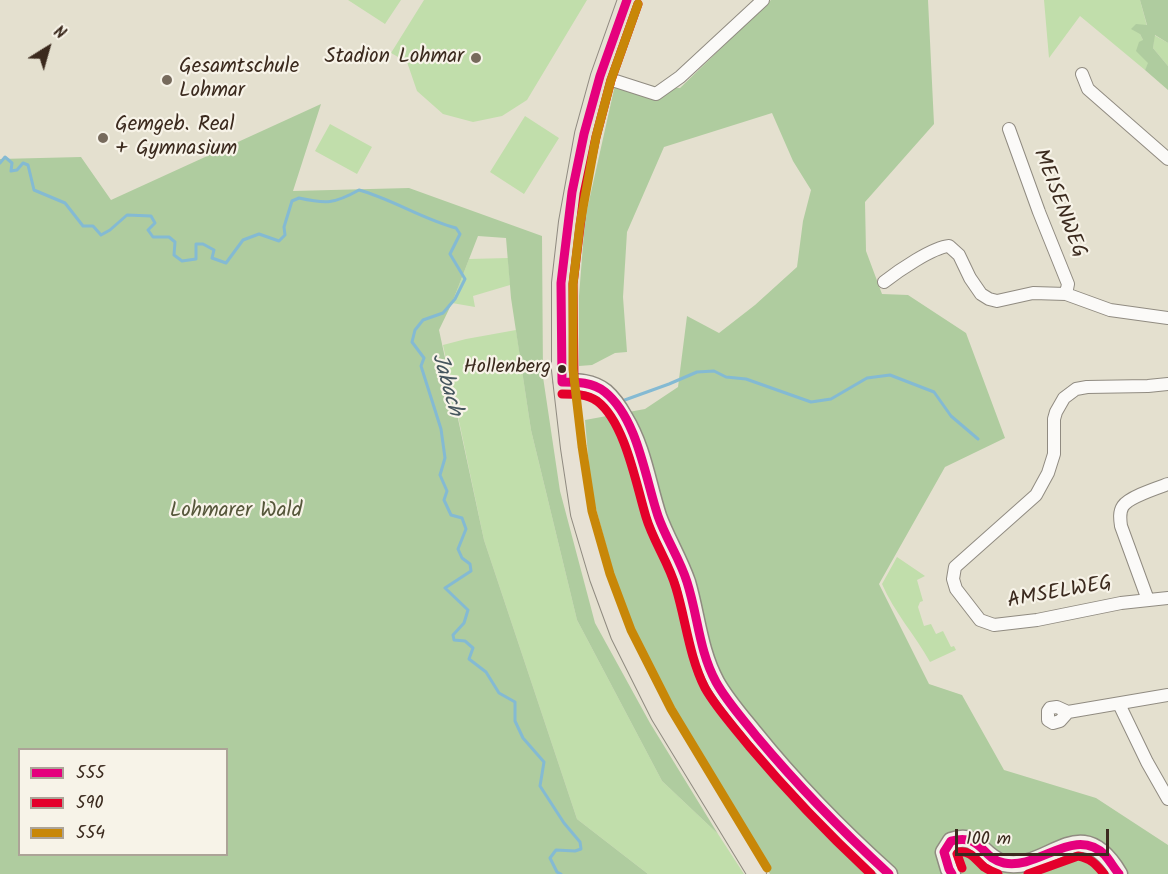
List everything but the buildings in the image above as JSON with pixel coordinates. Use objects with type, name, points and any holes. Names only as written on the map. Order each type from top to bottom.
[{"type":"main road","points":[[627,0],[600,76],[584,134],[568,222],[561,291],[562,382],[570,448],[580,514],[599,578],[620,635],[660,715],[757,874]]},
{"type":"street","points":[[600,76],[656,94],[680,76],[763,0]]},
{"type":"street","points":[[1082,74],[1088,89],[1168,159]]},
{"type":"street","name":"MEISENWEG","points":[[1009,129],[1068,284],[1066,294]]},
{"type":"street","points":[[884,282],[920,258],[942,246],[949,246],[959,255],[981,294],[989,299],[996,301],[1033,293],[1066,294],[1110,310],[1168,318]]},
{"type":"street","points":[[562,382],[591,384],[606,393],[633,431],[657,514],[686,581],[706,662],[717,684],[779,765],[822,811],[889,874]]},
{"type":"street","name":"AMSELWEG","points":[[1168,384],[1087,387],[1076,389],[1065,398],[1054,419],[1054,454],[1048,473],[1035,495],[955,567],[953,579],[956,590],[980,620],[994,625],[1037,620],[1121,603],[1168,598]]},
{"type":"street","points":[[1148,600],[1121,526],[1120,514],[1123,505],[1132,499],[1168,484]]},
{"type":"street","points":[[1068,712],[1168,695]]},
{"type":"street","points":[[1119,704],[1168,799]]},
{"type":"street","points":[[952,874],[944,852],[951,841],[961,837],[972,840],[992,857],[1004,863],[1019,864],[1068,846],[1081,844],[1097,848],[1110,859],[1119,874]]},
{"type":"green space","points":[[348,0],[401,0],[385,24]]},
{"type":"green space","name":"Stadion Lohmar","points":[[424,0],[587,0],[527,100],[502,116],[473,122],[443,114],[417,91],[407,62],[391,53]]},
{"type":"green space","points":[[771,0],[928,0],[934,124],[865,202],[866,251],[882,294],[908,295],[966,333],[1005,438],[945,467],[879,584],[929,684],[962,695],[1004,770],[1096,798],[1168,845],[1168,874],[770,874],[668,708],[628,627],[591,490],[585,420],[645,409],[678,387],[687,316],[719,333],[755,305],[797,267],[803,221],[811,190],[793,161],[772,113],[664,147],[627,232],[623,297],[627,352],[615,353],[592,365],[579,366],[579,296],[585,219],[617,76],[648,85],[680,88]]},
{"type":"green space","points":[[1044,0],[1140,0],[1147,26],[1140,34],[1149,63],[1145,70],[1080,16],[1049,58]]},
{"type":"green space","points":[[1140,0],[1168,0],[1168,43],[1155,35],[1153,48],[1168,66],[1168,90],[1145,70],[1148,63],[1136,51],[1139,42],[1143,40],[1140,34],[1131,29],[1136,24],[1147,25]]},
{"type":"green space","points":[[1154,35],[1168,43],[1168,66],[1153,48]]},
{"type":"green space","name":"Lohmarer Wald","points":[[321,104],[293,191],[409,188],[542,236],[543,377],[560,491],[595,623],[650,723],[718,834],[662,781],[577,620],[531,430],[511,298],[506,238],[478,236],[439,330],[484,540],[577,819],[648,874],[0,874],[0,159],[81,157],[111,200]]},
{"type":"green space","points":[[525,116],[559,138],[524,194],[490,172]]},
{"type":"green space","points":[[330,124],[372,147],[357,174],[315,151]]},
{"type":"green space","points":[[508,258],[510,285],[473,296],[475,307],[452,303],[469,259]]},
{"type":"green space","points":[[516,330],[531,430],[577,620],[662,781],[718,834],[744,874],[648,874],[577,819],[484,540],[443,345]]},
{"type":"green space","points":[[897,557],[925,576],[917,580],[923,601],[918,607],[924,626],[931,624],[936,634],[943,631],[951,647],[954,646],[956,650],[930,662],[899,614],[882,584]]},
{"type":"waterway","name":"Jabach","points":[[0,163],[5,157],[12,163],[11,171],[17,170],[23,163],[28,165],[34,190],[65,203],[83,226],[93,226],[101,235],[127,215],[151,216],[155,223],[148,230],[153,237],[169,237],[175,242],[174,255],[182,261],[196,259],[196,244],[203,244],[214,250],[212,258],[226,263],[243,240],[259,234],[279,241],[285,235],[284,227],[292,201],[299,198],[330,202],[359,190],[456,228],[460,234],[450,254],[465,279],[455,299],[443,313],[423,320],[415,330],[412,342],[424,358],[421,366],[441,429],[445,458],[440,475],[447,491],[444,500],[451,515],[462,518],[466,529],[458,549],[462,558],[470,564],[471,571],[445,588],[468,610],[464,623],[453,635],[454,640],[465,641],[473,648],[469,659],[486,672],[499,693],[515,702],[515,721],[523,738],[544,762],[540,786],[564,823],[580,842],[581,849],[556,850],[550,858],[557,872],[561,874]]},
{"type":"waterway","points":[[622,401],[697,372],[714,371],[726,377],[746,379],[811,402],[831,399],[867,378],[890,375],[934,392],[951,416],[978,439]]},
{"type":"transit line","name":"555","points":[[562,382],[561,283],[572,192],[584,134],[600,76],[627,0]]},
{"type":"transit line","name":"590","points":[[574,382],[573,284],[584,194],[611,80],[638,4]]},
{"type":"transit line","name":"554","points":[[638,4],[611,80],[596,137],[580,224],[573,284],[573,369],[582,446],[592,511],[610,574],[631,630],[671,709],[767,868]]},
{"type":"transit line","name":"555","points":[[562,382],[595,386],[605,392],[625,417],[639,450],[658,516],[687,582],[710,670],[725,696],[804,791],[889,874]]},
{"type":"transit line","name":"590","points":[[562,394],[580,395],[597,401],[615,423],[628,454],[649,526],[673,579],[695,664],[710,696],[778,779],[871,874]]},
{"type":"transit line","name":"555","points":[[952,874],[944,852],[951,841],[961,839],[976,843],[990,856],[1004,863],[1030,860],[1069,846],[1093,847],[1105,855],[1119,874]]},
{"type":"transit line","name":"590","points":[[962,868],[957,854],[959,852],[970,854],[984,867],[998,874]]},
{"type":"transit line","name":"590","points":[[1028,874],[1078,856],[1092,862],[1104,874]]},
{"type":"place","name":"Stadion Lohmar","points":[[476,58]]},
{"type":"place","name":"Gesamtschule Lohmar","points":[[167,80]]},
{"type":"place","name":"Gemgeb. Real + Gymnasium","points":[[103,138]]},
{"type":"place","name":"Hollenberg","points":[[562,369]]}]
